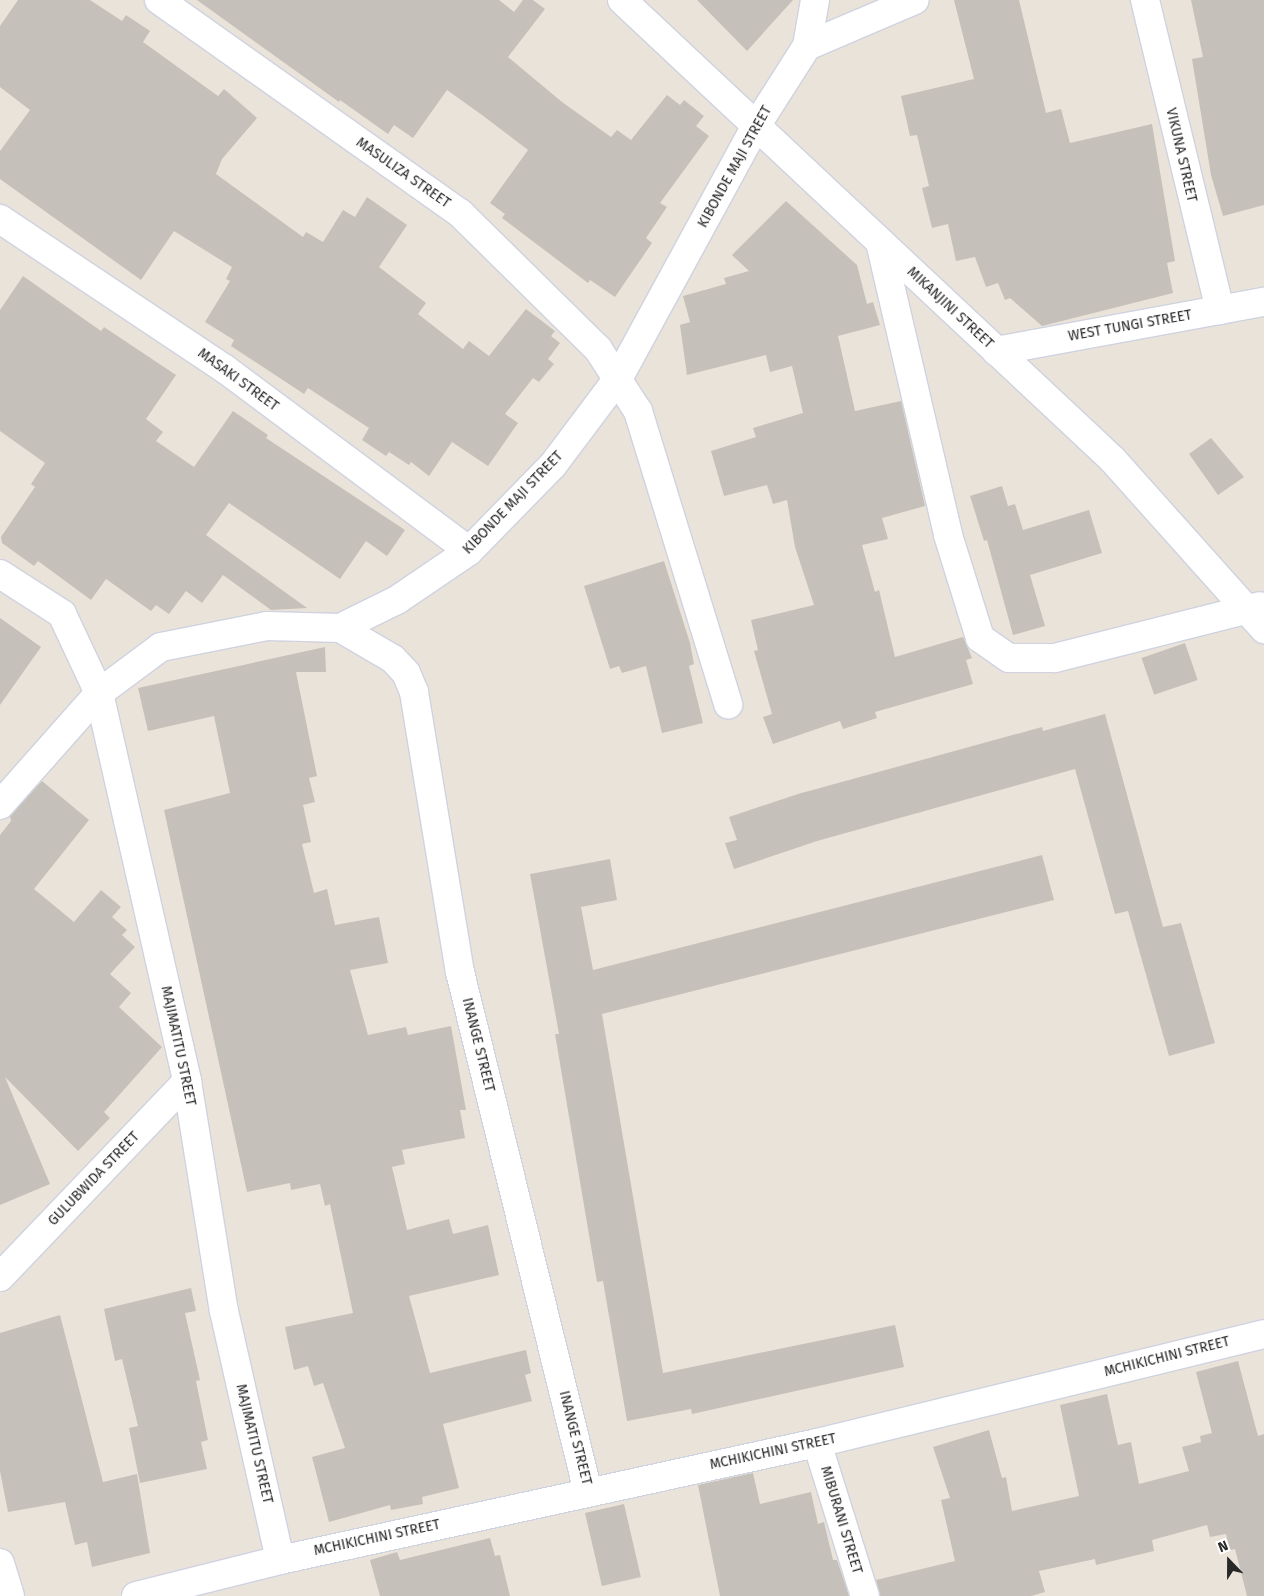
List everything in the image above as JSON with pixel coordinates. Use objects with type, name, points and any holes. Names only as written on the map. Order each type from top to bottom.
[{"type":"street","name":"MASULIZA STREET","points":[[159,0],[460,213],[598,349],[619,377],[638,412],[728,704]]},
{"type":"street","name":"MIKANJINI STREET","points":[[622,0],[1112,460],[1255,608],[1264,629]]},
{"type":"street","name":"KIBONDE MAJI STREET","points":[[0,805],[99,693],[161,647],[266,626],[340,628],[397,600],[469,551],[553,465],[619,377],[756,126],[807,46],[815,0]]},
{"type":"street","points":[[807,46],[915,0]]},
{"type":"street","name":"VIKUNA STREET","points":[[1145,0],[1220,310]]},
{"type":"street","name":"MASAKI STREET","points":[[0,219],[225,369],[469,551]]},
{"type":"street","points":[[880,242],[948,536],[980,638],[1009,658],[1055,658],[1255,608]]},
{"type":"street","name":"WEST TUNGI STREET","points":[[996,351],[1264,302]]},
{"type":"street","name":"MAJIMATITU STREET","points":[[0,574],[62,614],[99,693],[187,1080],[224,1311],[280,1560]]},
{"type":"street","name":"INANGE STREET","points":[[340,628],[393,659],[406,673],[414,692],[460,972],[588,1492]]},
{"type":"street","name":"GULUBWIDA STREET","points":[[0,1277],[187,1080]]},
{"type":"street","name":"MCHIKICHINI STREET","points":[[136,1596],[280,1560],[817,1443],[1264,1334]]},
{"type":"street","name":"MIBURANI STREET","points":[[817,1443],[865,1596]]},
{"type":"street","points":[[0,1563],[10,1596]]},
{"type":"building","points":[[18,0],[90,0],[122,21],[126,15],[150,31],[143,42],[218,96],[224,89],[257,118],[222,159],[216,174],[303,237],[306,232],[323,242],[343,210],[355,217],[367,197],[407,225],[379,267],[426,303],[418,314],[463,349],[469,341],[489,356],[526,309],[555,331],[551,336],[560,343],[548,359],[554,364],[539,382],[533,378],[505,414],[518,423],[488,466],[452,442],[429,476],[411,462],[409,465],[389,452],[386,456],[362,440],[369,428],[308,388],[304,394],[231,346],[234,340],[205,322],[230,281],[226,279],[232,267],[174,231],[141,280],[0,179],[0,151],[30,110],[0,87],[0,26]]},
{"type":"building","points":[[197,0],[499,0],[514,12],[523,0],[533,0],[545,9],[508,57],[562,102],[611,137],[617,130],[631,140],[667,95],[680,105],[684,100],[704,116],[696,126],[709,136],[660,203],[667,207],[646,238],[652,243],[615,297],[590,280],[588,283],[502,218],[505,214],[490,203],[528,150],[447,90],[413,138],[394,125],[388,134],[340,100],[339,102]]},
{"type":"building","points":[[697,0],[793,0],[747,51]]},
{"type":"building","points":[[954,0],[1019,0],[1046,113],[1061,109],[1070,143],[1152,124],[1175,261],[1167,263],[1173,293],[1042,326],[1010,298],[1005,300],[998,283],[986,287],[975,257],[956,261],[948,224],[932,228],[922,188],[929,186],[917,135],[910,136],[901,96],[974,79]]},
{"type":"building","points":[[1191,0],[1264,0],[1264,205],[1223,216],[1211,175],[1192,59],[1203,57]]},
{"type":"building","points":[[786,201],[857,265],[867,304],[873,302],[880,325],[838,336],[855,411],[901,401],[925,506],[882,518],[888,539],[862,545],[875,592],[879,590],[895,657],[963,637],[972,658],[966,660],[973,684],[875,712],[877,718],[843,729],[840,721],[773,744],[763,717],[772,714],[754,651],[758,650],[751,620],[814,605],[795,547],[787,500],[773,504],[767,485],[724,496],[711,451],[756,437],[753,428],[803,413],[792,366],[770,372],[766,355],[687,375],[680,325],[690,322],[683,296],[726,284],[724,278],[749,271],[732,255]]},
{"type":"building","points":[[23,276],[101,331],[104,327],[176,375],[146,419],[163,432],[156,441],[194,467],[233,411],[268,435],[266,438],[405,530],[387,556],[366,541],[340,579],[229,503],[206,535],[307,608],[271,610],[223,575],[202,603],[186,591],[169,614],[156,605],[151,611],[106,579],[91,600],[38,561],[34,566],[2,543],[1,537],[35,487],[31,484],[45,463],[0,431],[0,310]]},
{"type":"building","points":[[1211,438],[1244,477],[1218,495],[1189,454]]},
{"type":"building","points":[[1002,486],[1008,506],[1015,504],[1023,530],[1089,510],[1102,553],[1030,575],[1045,626],[1013,635],[987,540],[984,541],[970,496]]},
{"type":"building","points":[[664,561],[690,643],[694,664],[689,666],[703,723],[662,733],[646,666],[622,673],[619,666],[610,669],[584,586]]},
{"type":"building","points":[[0,618],[41,647],[0,705]]},
{"type":"building","points":[[1185,643],[1198,680],[1154,695],[1142,658]]},
{"type":"building","points":[[325,647],[326,672],[296,672],[317,776],[309,778],[315,802],[303,805],[311,842],[302,844],[314,893],[327,889],[335,925],[379,917],[388,963],[350,970],[368,1035],[406,1027],[408,1035],[451,1026],[466,1110],[460,1110],[465,1138],[402,1150],[405,1164],[392,1167],[407,1230],[449,1219],[453,1234],[488,1225],[499,1275],[409,1296],[430,1373],[526,1350],[531,1373],[525,1375],[532,1401],[443,1424],[459,1488],[422,1497],[423,1504],[391,1510],[390,1505],[329,1522],[312,1457],[345,1448],[323,1383],[314,1386],[308,1366],[294,1370],[285,1327],[353,1313],[330,1204],[325,1206],[320,1184],[291,1190],[290,1183],[247,1192],[164,810],[230,793],[214,716],[148,731],[138,688]]},
{"type":"building","points":[[1105,714],[1163,927],[1181,923],[1215,1043],[1169,1056],[1128,911],[1115,914],[1075,769],[817,841],[734,869],[725,843],[737,840],[729,817],[798,794],[1042,727],[1043,731]]},
{"type":"building","points":[[42,781],[89,820],[34,889],[74,922],[101,890],[121,907],[112,917],[127,930],[122,935],[135,947],[110,974],[131,993],[119,1007],[162,1047],[104,1112],[110,1118],[78,1151],[5,1077],[50,1184],[0,1205],[0,835],[11,821],[10,816]]},
{"type":"building","points":[[1042,855],[1054,900],[602,1014],[663,1373],[895,1325],[904,1367],[692,1414],[691,1409],[627,1421],[603,1281],[597,1282],[555,1034],[559,1034],[530,874],[610,859],[617,900],[581,907],[593,970]]},
{"type":"building","points":[[191,1288],[196,1311],[185,1313],[200,1380],[196,1381],[208,1440],[201,1442],[207,1469],[140,1483],[129,1428],[138,1426],[122,1359],[115,1361],[104,1309]]},
{"type":"building","points":[[60,1315],[103,1482],[137,1474],[150,1553],[92,1567],[87,1542],[75,1545],[65,1502],[8,1512],[0,1471],[0,1333]]},
{"type":"building","points":[[1238,1361],[1258,1436],[1264,1434],[1264,1596],[1247,1596],[1235,1549],[1230,1550],[1226,1534],[1210,1537],[1207,1525],[1152,1540],[1154,1551],[1096,1565],[1095,1559],[1039,1571],[1045,1592],[1031,1596],[880,1596],[876,1580],[955,1561],[941,1500],[950,1498],[933,1447],[989,1430],[1002,1478],[1006,1477],[1012,1511],[1079,1496],[1060,1405],[1107,1394],[1118,1445],[1131,1442],[1139,1484],[1189,1471],[1182,1447],[1201,1442],[1200,1436],[1212,1433],[1196,1372]]},
{"type":"building","points":[[753,1473],[760,1504],[811,1492],[818,1524],[824,1522],[833,1560],[837,1560],[849,1596],[720,1596],[698,1485]]},
{"type":"building","points":[[624,1504],[641,1577],[602,1586],[585,1513]]},
{"type":"building","points":[[490,1538],[495,1556],[500,1555],[510,1596],[380,1596],[370,1560],[397,1552],[400,1560]]}]
